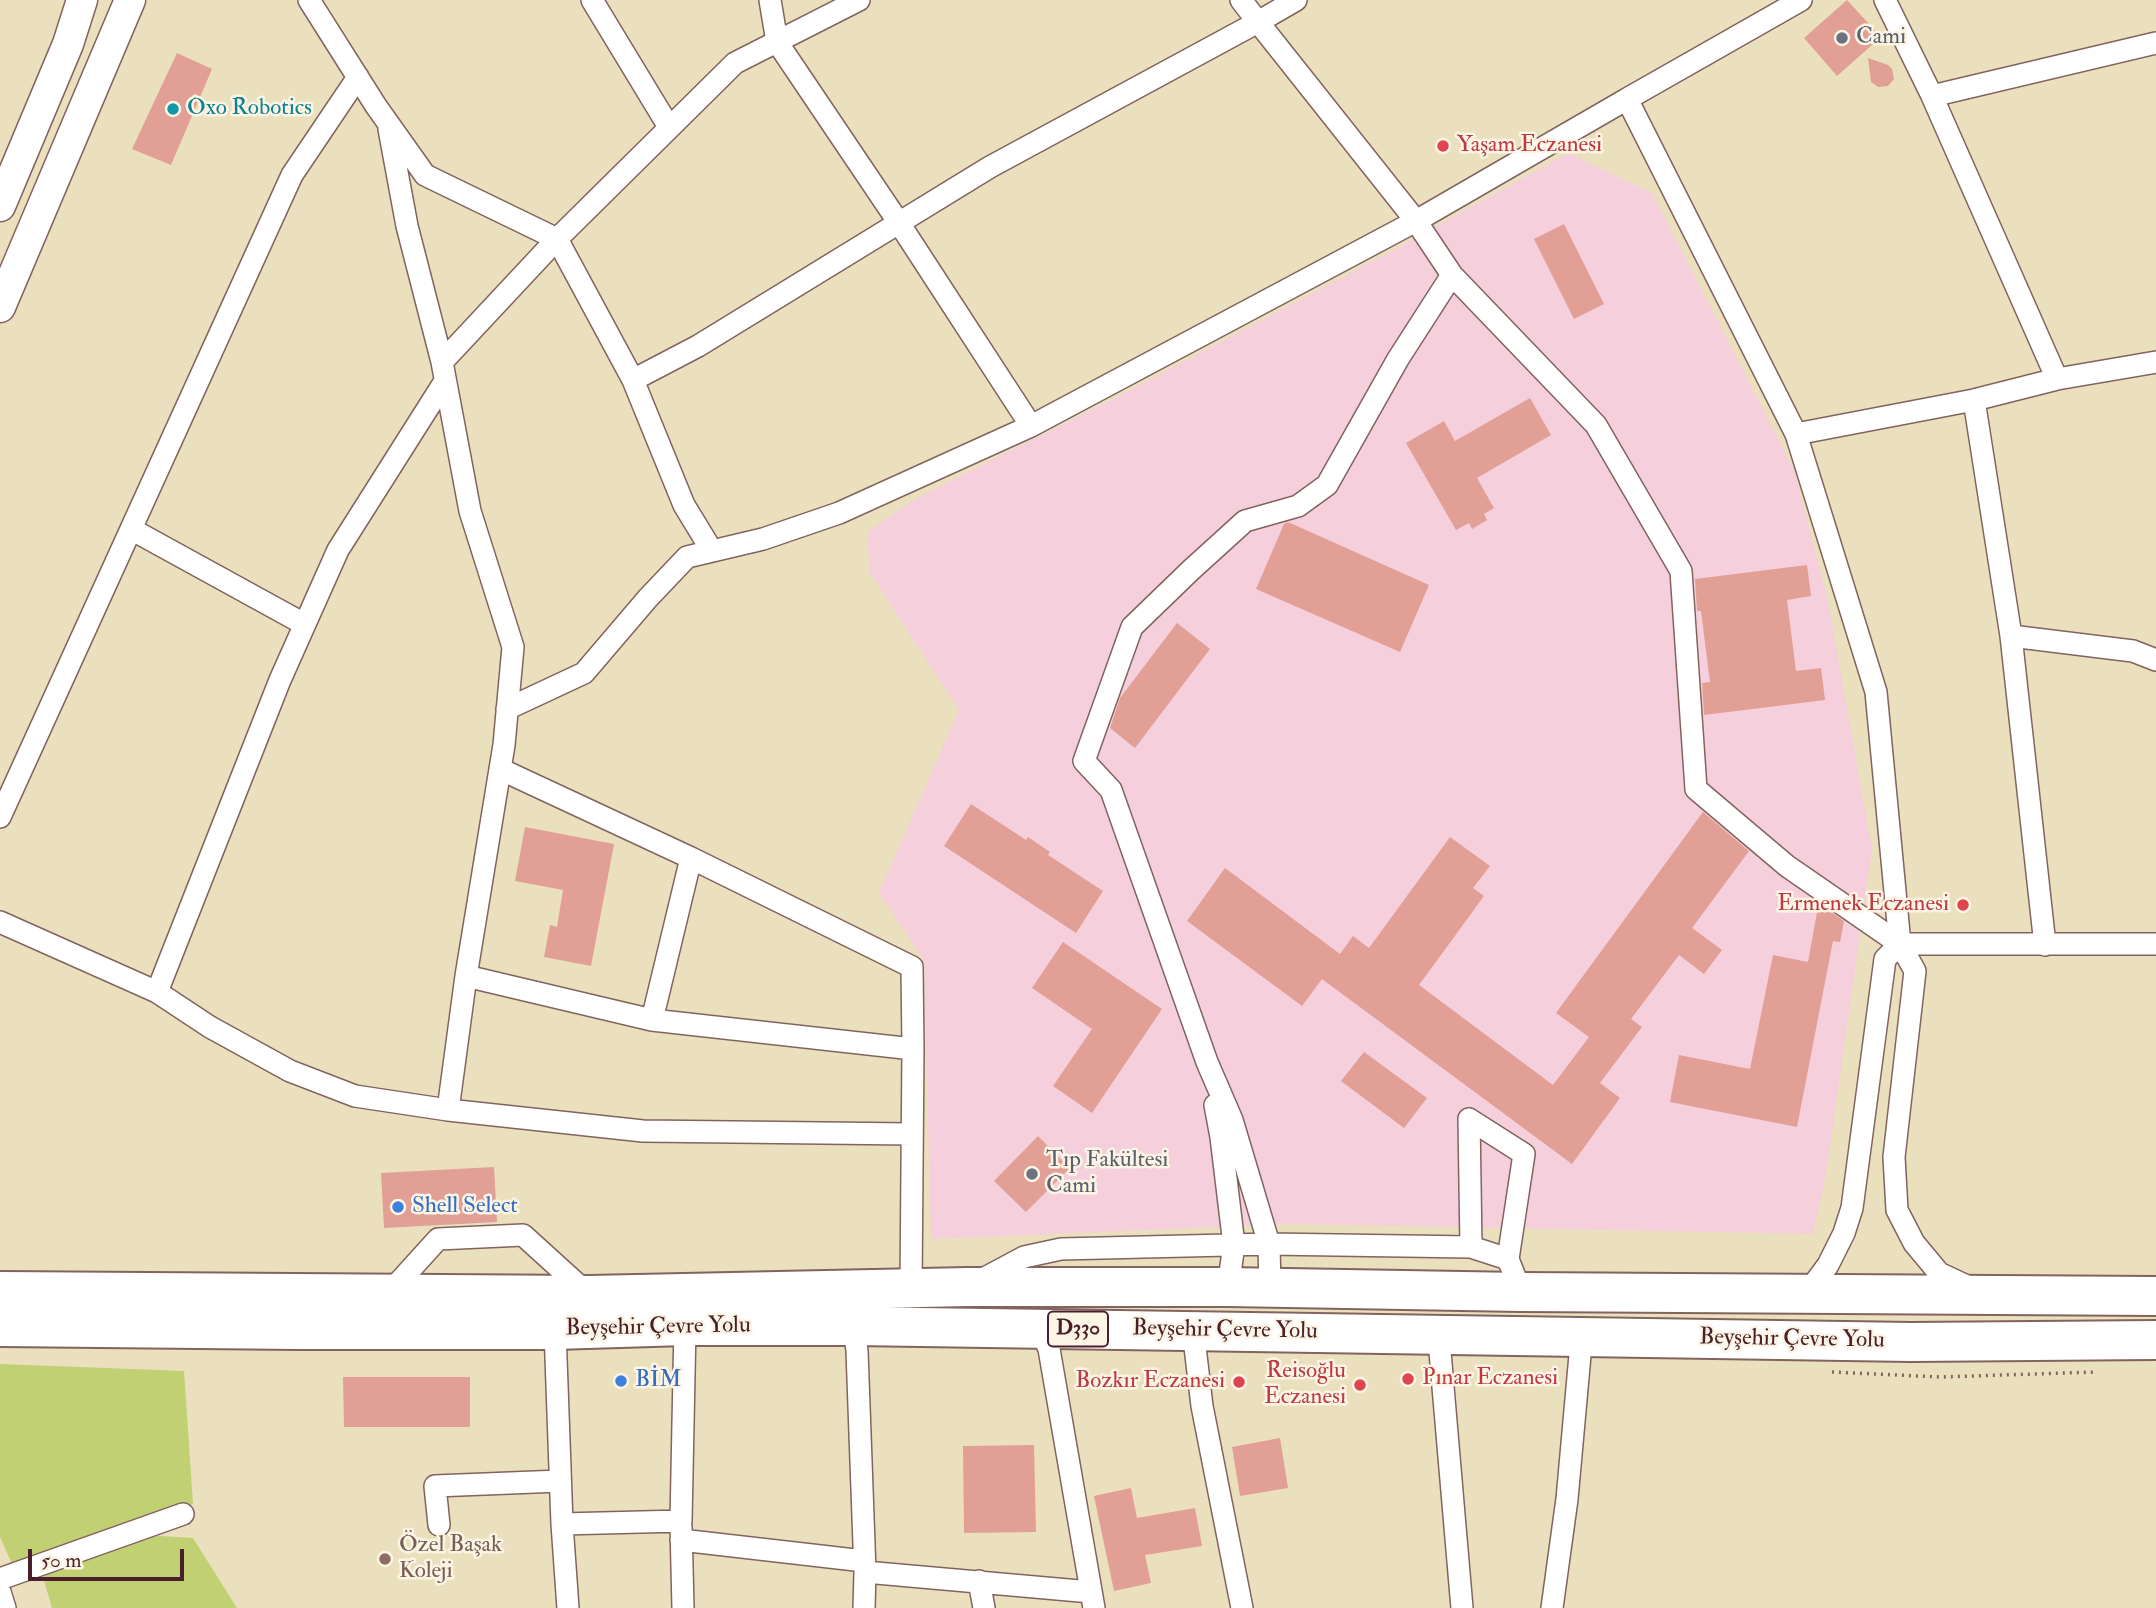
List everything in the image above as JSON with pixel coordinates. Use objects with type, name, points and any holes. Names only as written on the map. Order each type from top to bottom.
[{"type":"highway","name":"Beyşehir Çevre Yolu","points":[[0,1291],[589,1295],[968,1287],[1270,1289],[1514,1275],[1808,1292],[2156,1296]]},
{"type":"highway","name":"Beyşehir Çevre Yolu","points":[[0,1327],[555,1330],[685,1326],[854,1326],[1912,1342],[2156,1340]]},
{"type":"street","points":[[0,206],[68,44],[82,0]]},
{"type":"street","points":[[0,307],[130,0]]},
{"type":"street","points":[[309,0],[425,175],[557,239],[633,380],[684,505],[712,551]]},
{"type":"street","points":[[592,0],[669,127]]},
{"type":"street","points":[[770,0],[776,41],[1031,426]]},
{"type":"street","points":[[157,992],[275,693],[338,550],[444,372],[557,239],[734,63],[859,0]]},
{"type":"street","points":[[1241,0],[1416,222],[1452,275],[1595,425],[1681,571],[1696,789],[1787,866],[1899,944],[1915,971],[1894,1157],[1898,1210],[1914,1243],[1938,1273],[1987,1295]]},
{"type":"street","points":[[633,380],[698,346],[990,167],[1296,0]]},
{"type":"street","points":[[508,709],[584,673],[648,598],[687,558],[763,539],[839,513],[1031,426],[1416,222],[1801,0]]},
{"type":"street","points":[[1885,0],[1932,96],[2057,379]]},
{"type":"street","points":[[1932,96],[2156,43]]},
{"type":"street","points":[[0,817],[292,174],[358,77]]},
{"type":"street","points":[[1627,99],[1796,434],[1876,692],[1899,944],[1885,960],[1852,1208],[1844,1233],[1828,1265],[1808,1292]]},
{"type":"street","points":[[388,122],[407,226],[444,372],[470,511],[513,647],[500,769],[466,976],[448,1110]]},
{"type":"street","points":[[1270,1289],[1269,1244],[1232,1120],[1207,1062],[1111,790],[1084,761],[1132,627],[1245,521],[1298,506],[1327,485],[1398,359],[1452,275]]},
{"type":"street","points":[[1796,434],[1974,400],[2057,379],[2156,362]]},
{"type":"street","points":[[1974,400],[2011,636],[2045,945]]},
{"type":"street","points":[[131,529],[304,625]]},
{"type":"street","points":[[2011,636],[2133,651],[2156,660]]},
{"type":"street","points":[[500,769],[691,858],[912,967],[911,1288]]},
{"type":"street","points":[[652,1020],[691,858]]},
{"type":"street","points":[[0,922],[157,992],[210,1027],[290,1071],[355,1096],[448,1110],[643,1130],[912,1134]]},
{"type":"street","points":[[1899,944],[2156,944]]},
{"type":"street","points":[[466,976],[652,1020],[913,1049]]},
{"type":"street","points":[[1207,1062],[1221,1137],[1234,1245],[1228,1287]]},
{"type":"street","points":[[968,1287],[1024,1257],[1061,1249],[1269,1244],[1471,1247],[1514,1275],[1524,1154],[1469,1119],[1471,1247]]},
{"type":"street","points":[[389,1293],[438,1239],[523,1235],[589,1295]]},
{"type":"street","points":[[682,1608],[685,1326]]},
{"type":"street","points":[[854,1326],[857,1351],[864,1608]]},
{"type":"street","points":[[562,1524],[681,1531],[864,1566],[979,1581],[1092,1600],[1049,1349],[1040,1329]]},
{"type":"street","points":[[555,1330],[568,1608]]},
{"type":"street","points":[[1187,1331],[1195,1347],[1202,1406],[1242,1608]]},
{"type":"street","points":[[1436,1334],[1440,1352],[1462,1608]]},
{"type":"street","points":[[1552,1608],[1567,1499],[1579,1368],[1580,1355],[1576,1336]]},
{"type":"street","points":[[439,1525],[435,1486],[560,1481]]},
{"type":"street","points":[[0,1579],[183,1514]]},
{"type":"street","points":[[979,1581],[984,1608]]},
{"type":"street","points":[[0,1592],[5,1608]]},
{"type":"shaded area","points":[[1568,153],[1652,193],[1794,470],[1828,601],[1872,850],[1826,1174],[1813,1234],[1292,1224],[931,1239],[924,960],[879,893],[959,710],[870,573],[867,532],[918,497],[1115,398],[1386,254]]},
{"type":"green space","points":[[0,1364],[184,1371],[193,1504],[107,1530],[13,1566],[0,1537]]},
{"type":"green space","points":[[145,1535],[193,1538],[237,1608],[52,1608],[43,1577],[53,1570]]},
{"type":"building","name":"Cami","points":[[1847,0],[1881,37],[1837,76],[1804,38]]},
{"type":"building","name":"Oxo Robotics","points":[[177,53],[212,69],[171,165],[132,149]]},
{"type":"building","points":[[1868,58],[1892,69],[1894,79],[1888,86],[1878,87],[1871,82]]},
{"type":"building","points":[[1564,224],[1604,304],[1574,319],[1534,239]]},
{"type":"building","points":[[1530,398],[1551,435],[1477,478],[1494,508],[1484,514],[1487,520],[1472,529],[1469,523],[1456,530],[1406,443],[1444,421],[1455,441]]},
{"type":"building","points":[[1288,522],[1429,585],[1400,652],[1256,589],[1284,524]]},
{"type":"building","points":[[1807,565],[1811,596],[1787,600],[1796,671],[1821,668],[1825,700],[1704,715],[1702,683],[1710,682],[1701,611],[1697,611],[1695,579]]},
{"type":"building","points":[[1177,623],[1210,649],[1135,748],[1110,728],[1120,698]]},
{"type":"building","points":[[971,804],[1026,840],[1028,837],[1050,852],[1048,855],[1103,891],[1076,933],[944,846]]},
{"type":"building","points":[[1703,812],[1749,851],[1692,928],[1722,950],[1704,974],[1679,955],[1631,1019],[1642,1027],[1600,1083],[1620,1098],[1572,1164],[1322,979],[1302,1006],[1187,921],[1225,868],[1340,954],[1353,936],[1369,948],[1450,837],[1490,866],[1473,888],[1484,896],[1419,985],[1553,1085],[1589,1037],[1556,1013]]},
{"type":"building","points":[[525,827],[614,844],[591,966],[544,957],[550,925],[557,927],[563,890],[515,881]]},
{"type":"building","points":[[1818,907],[1825,908],[1844,921],[1840,942],[1833,941],[1797,1127],[1670,1102],[1679,1055],[1750,1069],[1773,955],[1808,962]]},
{"type":"building","points":[[1063,942],[1162,1009],[1092,1113],[1053,1086],[1092,1029],[1032,988]]},
{"type":"building","points":[[1364,1052],[1427,1098],[1404,1128],[1341,1081]]},
{"type":"building","name":"Tıp Fakültesi Cami","points":[[1038,1136],[1070,1168],[1026,1212],[994,1181]]},
{"type":"building","points":[[494,1167],[497,1222],[384,1228],[381,1173]]},
{"type":"building","points":[[343,1377],[470,1377],[470,1427],[344,1427]]},
{"type":"building","points":[[1280,1438],[1288,1488],[1240,1496],[1232,1447]]},
{"type":"building","points":[[1034,1445],[1036,1532],[964,1533],[963,1446]]},
{"type":"building","points":[[1131,1488],[1137,1518],[1195,1508],[1202,1546],[1145,1555],[1151,1583],[1114,1591],[1094,1496]]},
{"type":"place","name":"Cami","points":[[1842,38]]},
{"type":"place","name":"Oxo Robotics","points":[[173,109]]},
{"type":"place","name":"Yaşam Eczanesi","points":[[1443,146]]},
{"type":"place","name":"Ermenek Eczanesi","points":[[1963,905]]},
{"type":"place","name":"Tıp Fakültesi Cami","points":[[1032,1174]]},
{"type":"place","name":"Shell Select","points":[[398,1207]]},
{"type":"place","name":"Pınar Eczanesi","points":[[1408,1379]]},
{"type":"place","name":"BİM","points":[[621,1381]]},
{"type":"place","name":"Bozkır Eczanesi","points":[[1239,1382]]},
{"type":"place","name":"Reisoğlu Eczanesi","points":[[1360,1385]]},
{"type":"place","name":"Özel Başak Koleji","points":[[385,1559]]}]
